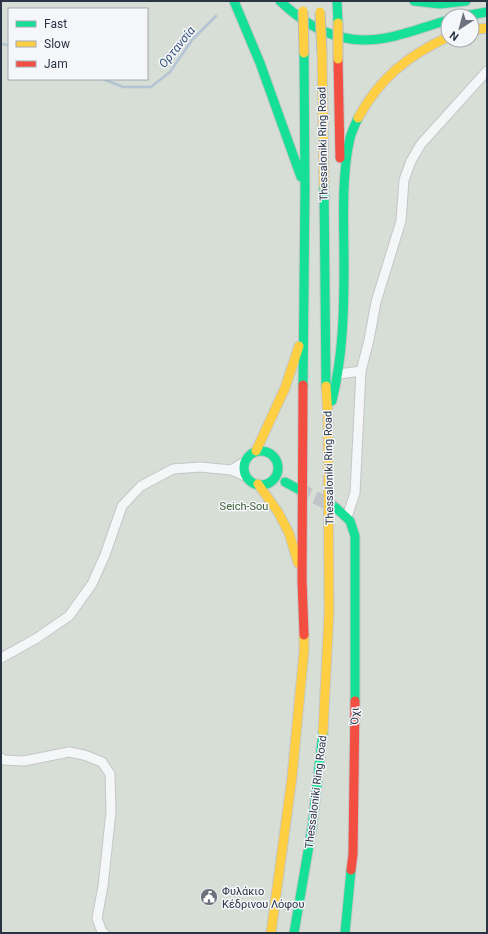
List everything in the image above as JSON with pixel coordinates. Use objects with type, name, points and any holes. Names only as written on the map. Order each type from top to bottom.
[{"type":"main road","points":[[234,1],[260,64],[305,190]]},
{"type":"main road","points":[[280,1],[294,15],[314,28],[335,36],[354,40],[386,38],[440,22]]},
{"type":"main road","name":"Thessaloniki Ring Road","points":[[271,933],[298,720],[304,652],[302,580],[305,190],[303,1]]},
{"type":"main road","name":"Thessaloniki Ring Road","points":[[294,933],[312,828],[323,738],[329,613],[330,521],[326,385],[320,1]]},
{"type":"main road","points":[[328,415],[339,374],[343,321],[344,195],[340,156],[337,1]]},
{"type":"main road","points":[[414,1],[440,4],[466,1]]},
{"type":"main road","points":[[344,195],[351,137],[359,116],[370,96],[385,78],[398,66],[423,49],[440,41]]},
{"type":"main road","points":[[256,452],[285,388],[304,333]]},
{"type":"main road","points":[[285,482],[275,457],[270,453],[265,451],[256,452],[249,456],[244,467],[247,477],[251,481],[258,484],[278,481],[285,482],[298,489]]},
{"type":"main road","points":[[271,482],[275,478],[279,468]]},
{"type":"main road","points":[[258,484],[278,512],[289,533],[302,580]]},
{"type":"main road","name":"Όχι","points":[[335,507],[347,517],[355,529],[356,558],[353,854],[345,933]]},
{"type":"main road","points":[[302,933],[314,864],[315,847],[312,828]]},
{"type":"street","points":[[347,517],[355,493],[361,371],[369,340],[376,302],[401,221],[404,180],[411,161],[421,144],[487,71]]},
{"type":"street","points":[[339,374],[361,371]]},
{"type":"street","points":[[231,470],[246,461]]},
{"type":"street","points":[[1,658],[37,638],[69,616],[92,584],[105,555],[122,506],[141,486],[173,469],[200,467],[231,470],[247,477]]},
{"type":"street","points":[[1,758],[4,760],[24,761],[69,752],[84,755],[102,762],[110,774],[111,812],[104,886],[97,918],[102,932],[104,933]]},
{"type":"green space","name":"Seich-Sou","points":[[1,1],[487,1],[487,933],[1,933]]},
{"type":"waterway","name":"Ορτανσία","points":[[106,80],[123,87],[151,87],[170,72],[192,40],[216,16]]},
{"type":"waterway","name":"Ορτανσία","points":[[1,44],[8,45]]},
{"type":"tunnel","points":[[298,489],[335,507]]},
{"type":"traffic: fast","points":[[234,1],[260,63],[301,177]]},
{"type":"traffic: fast","points":[[280,1],[303,20],[315,27],[328,33],[356,40],[386,38],[440,22]]},
{"type":"traffic: fast","points":[[337,1],[338,23]]},
{"type":"traffic: fast","points":[[414,1],[440,4],[466,1]]},
{"type":"traffic: fast","points":[[480,13],[487,12]]},
{"type":"traffic: fast","points":[[303,385],[305,190],[304,53]]},
{"type":"traffic: fast","points":[[332,401],[339,367],[343,316],[345,169],[350,138],[358,118]]},
{"type":"traffic: fast","points":[[324,186],[326,386]]},
{"type":"traffic: fast","points":[[258,451],[264,451],[268,452],[275,458],[278,468],[277,475],[271,482],[264,485],[258,485],[254,484],[247,478],[244,471],[244,465],[245,461],[251,454],[258,451]]},
{"type":"traffic: fast","points":[[285,482],[298,489]]},
{"type":"traffic: fast","points":[[335,507],[350,521],[355,536],[355,701]]},
{"type":"traffic: fast","points":[[294,933],[312,828],[323,732]]},
{"type":"traffic: fast","points":[[345,933],[351,870]]},
{"type":"traffic: slow","points":[[303,11],[304,53]]},
{"type":"traffic: slow","points":[[320,12],[322,53]]},
{"type":"traffic: slow","points":[[338,23],[338,59]]},
{"type":"traffic: slow","points":[[480,29],[487,28]]},
{"type":"traffic: slow","points":[[358,118],[385,80],[407,60],[440,41]]},
{"type":"traffic: slow","points":[[322,53],[324,186]]},
{"type":"traffic: slow","points":[[256,451],[285,388],[299,346]]},
{"type":"traffic: slow","points":[[323,732],[329,613],[328,415],[326,386]]},
{"type":"traffic: slow","points":[[258,484],[278,512],[289,533],[298,563]]},
{"type":"traffic: slow","points":[[271,933],[292,777],[304,651],[304,635]]},
{"type":"traffic: jam","points":[[338,59],[340,158]]},
{"type":"traffic: jam","points":[[303,385],[302,580],[304,635]]},
{"type":"traffic: jam","points":[[351,870],[353,854],[355,701]]},
{"type":"place","name":"Φυλάκιο Κέδρινου Λόφου","points":[[209,897]]}]
